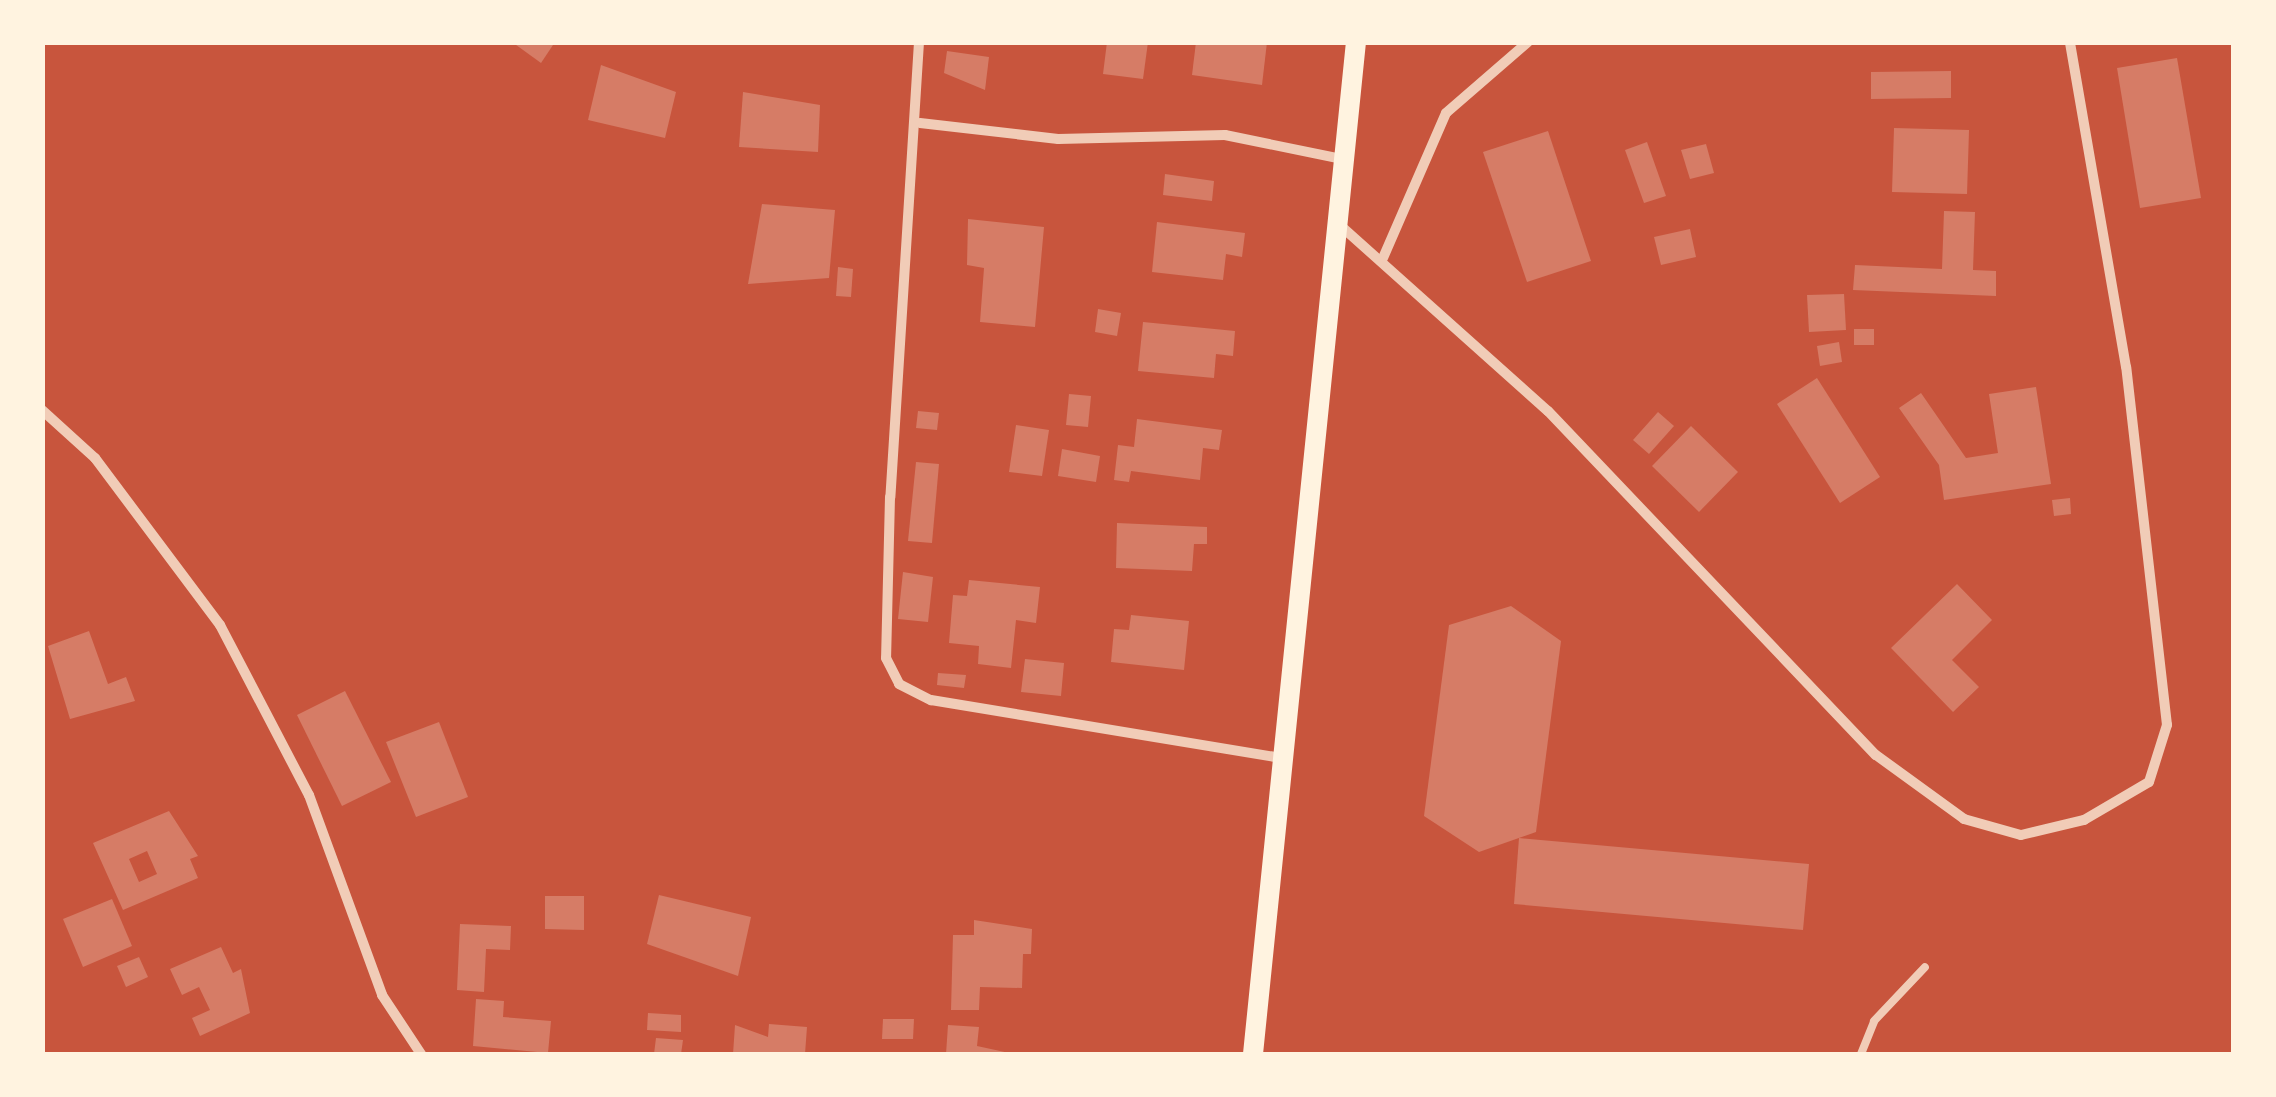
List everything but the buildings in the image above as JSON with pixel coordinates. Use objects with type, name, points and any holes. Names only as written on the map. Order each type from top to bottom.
[{"type":"main road","points":[[1253,1054],[1342,227],[1356,42]]},
{"type":"street","points":[[919,42],[920,123],[890,497],[886,658],[899,684],[931,700],[1283,758]]},
{"type":"street","points":[[1383,258],[1446,113],[1528,42]]},
{"type":"street","points":[[1342,227],[1383,258],[1583,446],[1876,755],[1964,819],[2021,835],[2084,820],[2149,782],[2167,725],[2126,367],[2070,42]]},
{"type":"street","points":[[920,123],[1058,139],[1225,134],[1348,161]]},
{"type":"street","points":[[42,410],[139,510],[220,625],[309,795],[382,995],[421,1054]]},
{"type":"lane","points":[[1862,1054],[1874,1022],[1925,967]]}]
